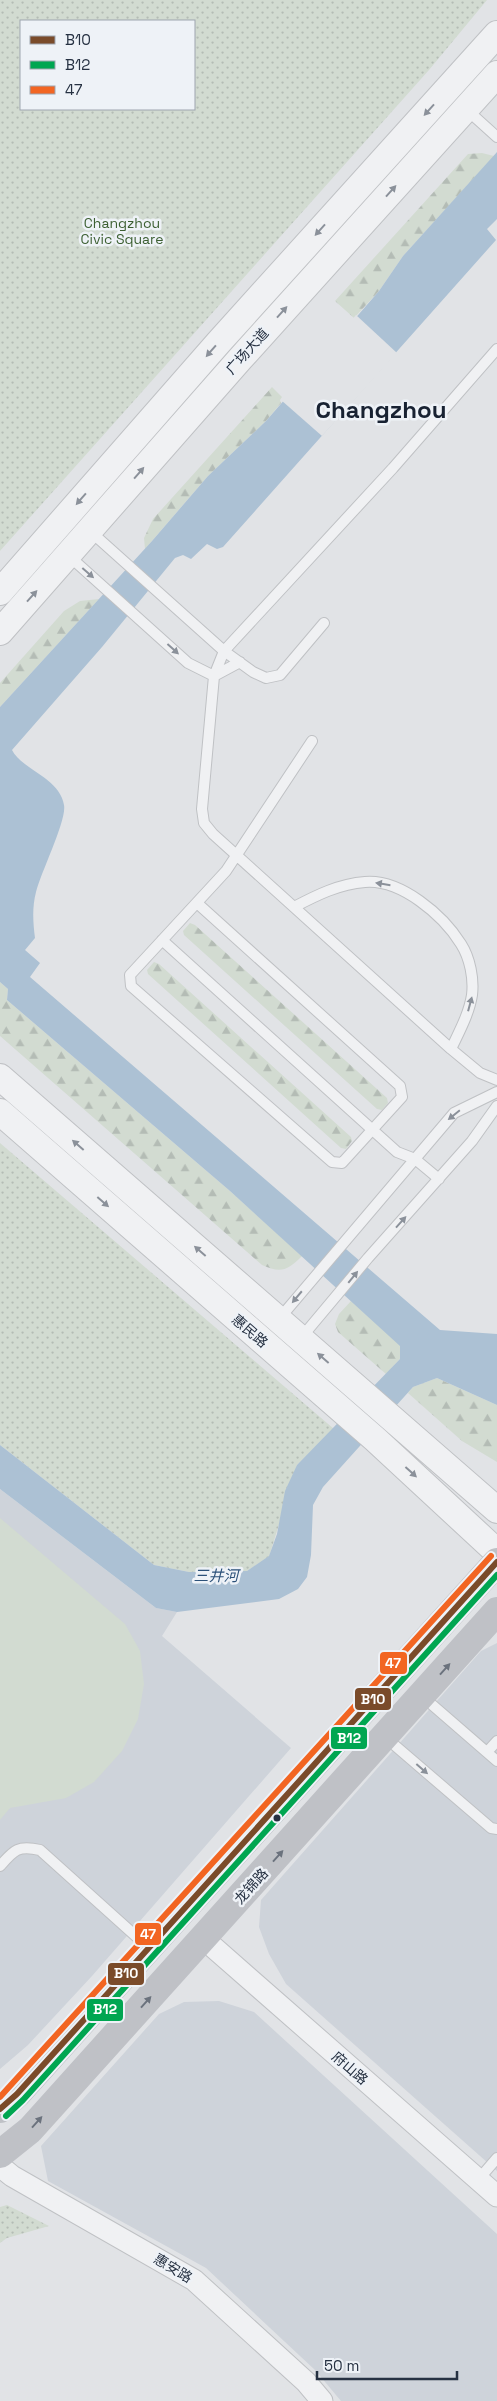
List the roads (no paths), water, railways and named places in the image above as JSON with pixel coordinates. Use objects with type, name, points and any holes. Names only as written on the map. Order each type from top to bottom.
[{"type":"main road","points":[[0,2109],[17,2094],[150,1948],[497,1562]]},
{"type":"main road","name":"龙锦路","points":[[0,2154],[30,2130],[497,1612]]},
{"type":"street","name":"广场大道","points":[[0,592],[219,342],[497,34]]},
{"type":"street","name":"广场大道","points":[[0,632],[240,359],[465,109],[494,83]]},
{"type":"street","name":"惠民路","points":[[0,1077],[497,1510]]},
{"type":"street","name":"惠民路","points":[[0,1112],[375,1439],[497,1552]]},
{"type":"street","name":"府山路","points":[[204,1939],[497,2196]]},
{"type":"street","name":"惠安路","points":[[0,2166],[12,2176],[194,2280],[306,2382],[322,2401]]},
{"type":"lane","points":[[494,83],[458,78],[465,109],[497,137]]},
{"type":"lane","points":[[497,349],[393,468],[224,651],[214,676],[202,809],[204,823],[212,834],[451,1048],[480,1073],[497,1080]]},
{"type":"lane","points":[[214,676],[188,663],[68,555],[58,526],[89,531],[224,651],[253,672],[266,678],[280,675],[324,623]]},
{"type":"lane","points":[[214,676],[240,662]]},
{"type":"lane","points":[[197,903],[400,1086],[402,1097],[342,1163],[332,1162],[131,986],[130,975],[238,856],[312,741]]},
{"type":"lane","points":[[294,907],[331,888],[367,882],[394,886],[413,896],[450,928],[462,945],[470,967],[472,995],[466,1017],[451,1048]]},
{"type":"lane","points":[[162,940],[397,1152],[415,1159],[439,1179]]},
{"type":"lane","points":[[279,1319],[454,1112],[497,1092]]},
{"type":"lane","points":[[301,1339],[368,1258],[472,1141],[497,1106]]},
{"type":"lane","points":[[422,1696],[497,1761]]},
{"type":"lane","points":[[385,1737],[491,1828],[497,1829]]},
{"type":"lane","points":[[487,1752],[497,1740]]},
{"type":"lane","points":[[0,1866],[12,1853],[24,1847],[40,1850],[150,1948]]},
{"type":"lane","points":[[478,2180],[497,2158]]},
{"type":"water","name":"三井河","points":[[497,152],[497,219],[487,229],[496,240],[223,547],[217,549],[207,544],[191,559],[183,555],[175,558],[102,647],[12,750],[23,763],[55,788],[61,796],[64,805],[62,822],[35,898],[33,915],[35,938],[25,950],[40,963],[30,977],[440,1330],[497,1334],[497,1405],[437,1378],[413,1387],[323,1487],[313,1505],[311,1555],[307,1577],[298,1589],[279,1599],[177,1612],[156,1608],[0,1489],[0,1445],[154,1565],[189,1572],[247,1571],[269,1556],[277,1534],[285,1491],[297,1465],[400,1359],[400,1346],[230,1191],[7,1000],[8,989],[0,982],[0,707],[152,541],[208,476],[266,421],[379,291],[403,256]]},
{"type":"district","name":"Changzhou","points":[[381,409]]},
{"type":"park label","name":"Changzhou Civic Square","points":[[122,232]]}]
